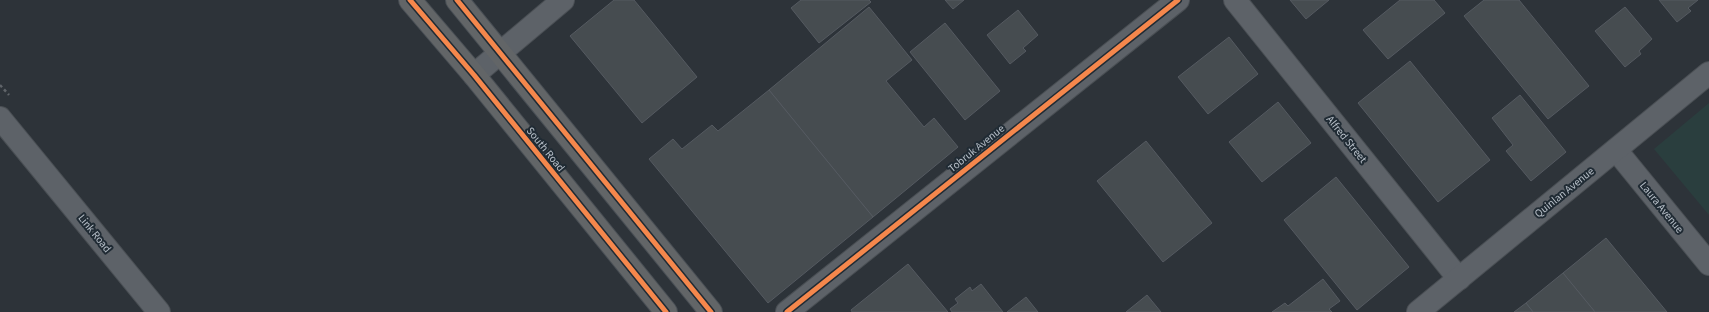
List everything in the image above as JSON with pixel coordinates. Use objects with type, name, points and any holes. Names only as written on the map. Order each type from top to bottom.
[{"type":"highway","name":"South Road","points":[[410,0],[474,75],[666,312]]},
{"type":"highway","points":[[457,0],[711,312]]},
{"type":"street","points":[[474,75],[563,0]]},
{"type":"street","name":"Tobruk Avenue","points":[[787,312],[1178,0]]},
{"type":"street","name":"Alfred Street","points":[[1235,0],[1459,279]]},
{"type":"street","name":"Quinlan Avenue","points":[[1418,312],[1709,73]]},
{"type":"street","name":"Link Road","points":[[0,118],[159,312]]},
{"type":"street","name":"Laura Avenue","points":[[1616,150],[1709,264]]},
{"type":"green space","points":[[1709,103],[1709,215],[1654,149]]},
{"type":"building","points":[[614,0],[634,0],[697,77],[642,123],[570,36]]},
{"type":"building","points":[[801,0],[869,0],[871,2],[819,43],[791,8]]},
{"type":"building","points":[[945,0],[964,0],[953,9]]},
{"type":"building","points":[[1290,0],[1329,0],[1306,19]]},
{"type":"building","points":[[1400,0],[1434,0],[1445,13],[1388,59],[1363,30]]},
{"type":"building","points":[[1484,0],[1519,0],[1589,86],[1548,119],[1464,16]]},
{"type":"building","points":[[1659,0],[1698,0],[1688,8],[1691,11],[1677,22]]},
{"type":"building","points":[[869,7],[912,60],[886,81],[924,127],[934,118],[958,147],[873,217],[769,90]]},
{"type":"building","points":[[1625,7],[1652,39],[1639,51],[1641,54],[1625,67],[1595,31]]},
{"type":"building","points":[[1018,10],[1038,35],[1023,48],[1026,51],[1010,64],[987,35]]},
{"type":"building","points":[[945,23],[1000,91],[965,120],[910,52]]},
{"type":"building","points":[[1229,37],[1258,74],[1208,114],[1178,77]]},
{"type":"building","points":[[1410,61],[1490,160],[1438,202],[1358,103]]},
{"type":"building","points":[[769,90],[873,217],[768,303],[649,159],[673,139],[682,149],[712,125],[718,131]]},
{"type":"building","points":[[1520,95],[1566,152],[1531,181],[1506,151],[1513,145],[1492,118]]},
{"type":"building","points":[[1278,102],[1311,143],[1262,182],[1229,142]]},
{"type":"building","points":[[1146,141],[1212,223],[1163,262],[1097,181]]},
{"type":"building","points":[[1336,177],[1409,267],[1357,310],[1284,220]]},
{"type":"building","points":[[1606,238],[1667,312],[1595,312],[1563,273]]},
{"type":"building","points":[[908,264],[948,312],[852,312],[851,310]]},
{"type":"building","points":[[1563,273],[1595,312],[1533,312],[1526,303]]},
{"type":"building","points":[[1323,279],[1340,301],[1329,309],[1332,312],[1272,312],[1285,303],[1288,306]]},
{"type":"building","points":[[981,284],[1003,312],[952,312],[950,309],[958,303],[955,299],[970,287],[972,291]]},
{"type":"building","points":[[1147,295],[1161,312],[1126,312]]},
{"type":"building","points":[[1026,297],[1038,312],[1007,312]]},
{"type":"building","points":[[1526,303],[1533,312],[1514,312]]},
{"type":"cycle path","points":[[410,0],[474,75],[666,312]]},
{"type":"cycle path","points":[[457,0],[711,312]]},
{"type":"cycle path","points":[[787,312],[1178,0]]}]
